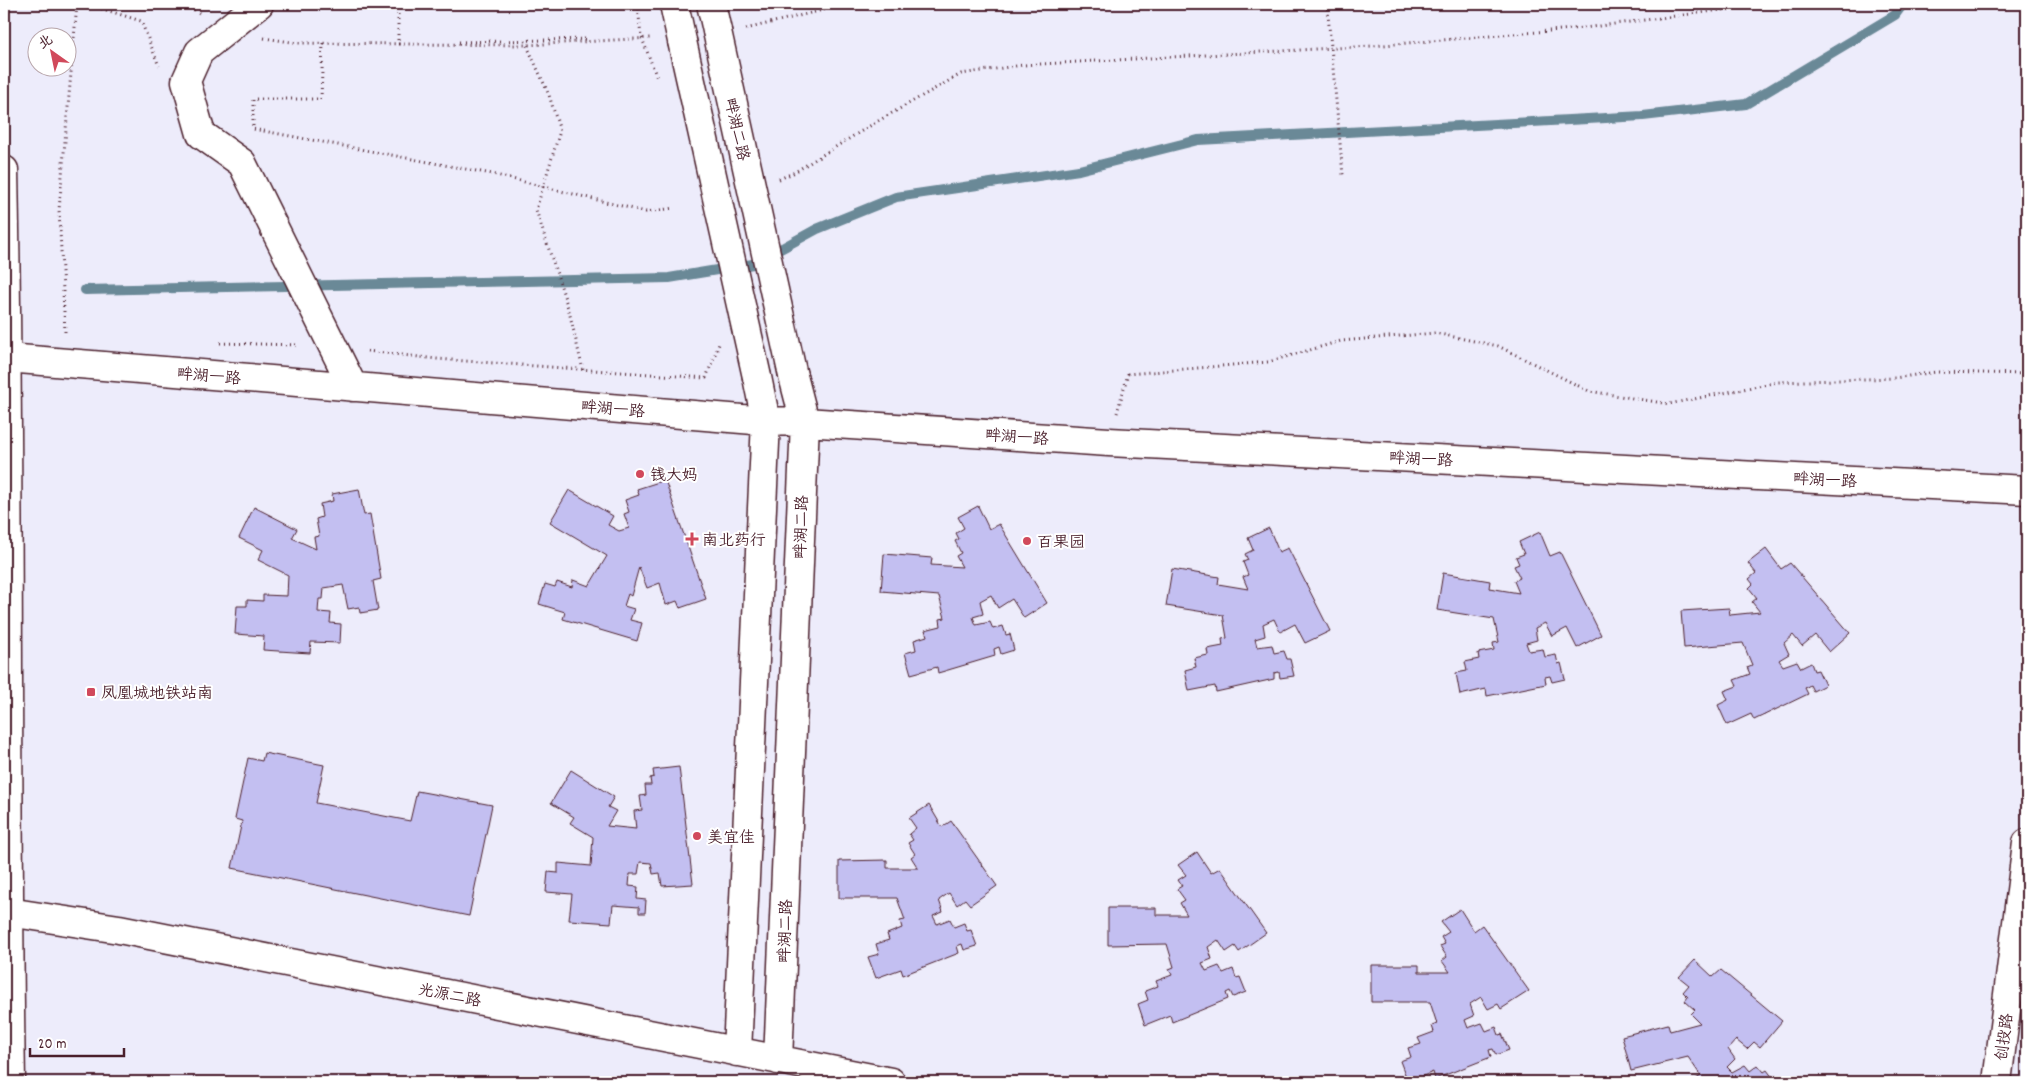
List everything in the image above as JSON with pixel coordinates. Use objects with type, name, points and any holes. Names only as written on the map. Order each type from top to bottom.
[{"type":"street","points":[[259,4],[199,52],[186,81],[202,134],[242,163],[353,387]]},
{"type":"street","points":[[674,4],[766,421],[737,1052]]},
{"type":"street","name":"畔湖二路","points":[[711,4],[727,31],[793,376],[805,422],[778,1060]]},
{"type":"street","points":[[4,170],[8,358],[8,912],[11,1082]]},
{"type":"street","name":"畔湖一路","points":[[8,358],[766,421],[1109,442],[2027,490]]},
{"type":"street","name":"创投路","points":[[1998,1082],[2027,842]]},
{"type":"street","name":"光源二路","points":[[8,912],[119,929],[891,1082]]},
{"type":"path","points":[[66,339],[59,210],[77,4]]},
{"type":"path","points":[[186,4],[207,18]]},
{"type":"path","points":[[398,4],[398,44]]},
{"type":"path","points":[[638,4],[642,38]]},
{"type":"path","points":[[727,31],[746,29],[847,4]]},
{"type":"path","points":[[1326,4],[1342,175]]},
{"type":"path","points":[[777,180],[793,173],[878,121],[961,74],[1023,65],[1372,46],[1575,28],[1766,4]]},
{"type":"path","points":[[259,37],[298,43],[527,45],[642,38]]},
{"type":"path","points":[[398,44],[681,38]]},
{"type":"path","points":[[525,41],[549,95],[560,130],[536,210],[564,295],[583,370]]},
{"type":"path","points":[[323,43],[321,100],[252,99],[253,129],[492,174],[646,212],[674,208]]},
{"type":"path","points":[[1109,442],[1128,374],[1268,362],[1341,341],[1435,333],[1498,346],[1588,391],[1669,404],[1777,382],[1895,378],[1936,372],[2027,374]]},
{"type":"path","points":[[361,350],[437,359],[706,378],[721,338]]},
{"type":"path","points":[[214,343],[302,345]]},
{"type":"building","points":[[665,480],[706,599],[680,608],[677,601],[666,605],[660,583],[647,588],[639,567],[631,596],[628,594],[624,606],[634,609],[630,620],[642,623],[637,641],[563,619],[565,612],[539,604],[545,584],[555,587],[557,582],[572,587],[573,580],[589,586],[607,556],[550,522],[569,490],[613,516],[608,525],[619,531],[629,528],[624,514],[629,512],[625,500],[639,495],[637,489]]},
{"type":"building","points":[[359,489],[364,515],[370,514],[381,579],[373,581],[378,610],[360,613],[359,607],[348,609],[343,585],[324,588],[323,599],[319,599],[318,612],[331,613],[330,623],[341,624],[340,643],[311,642],[310,653],[263,650],[264,636],[235,634],[237,606],[247,606],[247,600],[263,601],[263,595],[287,596],[288,575],[258,560],[263,550],[239,538],[254,507],[297,529],[292,538],[316,549],[314,537],[319,536],[316,519],[322,517],[320,504],[333,501],[332,494]]},
{"type":"building","points":[[978,506],[989,529],[999,524],[1047,603],[1024,618],[1012,599],[998,608],[991,595],[980,601],[983,614],[973,617],[976,625],[990,622],[993,629],[1003,626],[1006,635],[1010,634],[1014,650],[1001,654],[999,647],[994,649],[995,656],[938,673],[937,667],[911,674],[905,653],[916,650],[914,640],[927,636],[925,630],[941,626],[940,619],[945,618],[939,596],[881,591],[884,554],[932,558],[931,565],[962,567],[956,556],[961,553],[955,541],[959,539],[956,533],[964,528],[958,517]]},
{"type":"building","points":[[1269,528],[1279,552],[1288,548],[1330,631],[1305,643],[1295,624],[1280,632],[1274,619],[1263,624],[1265,636],[1255,639],[1257,647],[1272,645],[1274,653],[1284,651],[1287,659],[1290,659],[1294,676],[1280,678],[1279,672],[1274,673],[1274,679],[1216,692],[1215,686],[1189,691],[1185,670],[1196,667],[1194,658],[1208,655],[1207,649],[1223,646],[1222,639],[1227,638],[1223,615],[1166,606],[1172,569],[1219,577],[1218,584],[1248,589],[1243,577],[1248,575],[1243,562],[1248,560],[1245,554],[1253,550],[1248,538]]},
{"type":"building","points":[[1540,532],[1550,556],[1560,552],[1601,635],[1577,648],[1567,628],[1552,636],[1545,623],[1535,628],[1537,640],[1526,643],[1529,651],[1543,649],[1545,657],[1556,655],[1558,664],[1561,663],[1565,679],[1552,682],[1550,676],[1545,677],[1546,684],[1487,696],[1486,689],[1460,695],[1456,673],[1467,671],[1465,662],[1479,659],[1478,653],[1494,650],[1493,643],[1499,642],[1494,619],[1437,610],[1443,573],[1490,581],[1489,588],[1519,593],[1514,581],[1520,578],[1514,566],[1519,564],[1516,557],[1524,554],[1519,542]]},
{"type":"building","points":[[1766,549],[1781,569],[1790,563],[1850,633],[1829,652],[1815,635],[1802,646],[1793,635],[1784,643],[1789,654],[1779,660],[1783,666],[1797,661],[1801,668],[1811,663],[1814,671],[1818,670],[1825,685],[1813,691],[1810,685],[1805,688],[1808,694],[1754,720],[1751,714],[1727,725],[1718,705],[1728,700],[1724,691],[1737,686],[1734,680],[1750,674],[1747,667],[1752,665],[1743,643],[1684,648],[1681,611],[1729,608],[1730,615],[1760,612],[1752,602],[1757,598],[1749,588],[1753,584],[1749,579],[1756,573],[1748,563]]},
{"type":"building","points":[[264,753],[324,765],[316,803],[410,821],[417,791],[492,805],[469,916],[232,868],[242,821],[235,819],[248,758],[262,761]]},
{"type":"building","points":[[679,767],[693,884],[662,886],[660,873],[653,874],[651,863],[640,862],[638,874],[630,874],[629,886],[638,887],[637,899],[646,900],[645,913],[639,913],[639,907],[613,905],[611,923],[569,920],[572,894],[546,892],[548,872],[558,873],[558,863],[591,866],[593,837],[570,823],[574,817],[551,803],[571,770],[614,797],[608,807],[616,811],[607,826],[636,829],[634,811],[642,810],[640,796],[646,795],[645,785],[651,785],[650,778],[654,777],[653,770]]},
{"type":"building","points":[[929,805],[942,827],[951,821],[997,886],[970,905],[965,899],[957,905],[949,893],[939,900],[943,912],[933,916],[937,924],[950,919],[954,927],[964,923],[967,931],[971,930],[977,946],[964,950],[962,944],[957,946],[959,953],[903,975],[901,969],[876,978],[868,957],[879,954],[876,944],[889,940],[887,934],[902,928],[900,921],[905,920],[897,898],[839,898],[839,861],[887,860],[887,868],[918,868],[911,857],[915,854],[908,843],[913,840],[909,834],[916,828],[909,818]]},
{"type":"building","points":[[1197,852],[1211,873],[1220,868],[1266,933],[1239,952],[1235,946],[1226,952],[1218,940],[1208,947],[1212,959],[1202,963],[1206,971],[1219,966],[1223,973],[1233,969],[1236,978],[1240,977],[1246,992],[1233,997],[1230,991],[1226,993],[1228,999],[1172,1022],[1170,1015],[1145,1025],[1138,1004],[1148,1000],[1145,991],[1158,986],[1156,981],[1172,975],[1169,969],[1174,967],[1167,944],[1108,945],[1108,908],[1156,908],[1156,915],[1187,915],[1180,903],[1185,900],[1177,889],[1182,886],[1178,880],[1186,875],[1178,865]]},
{"type":"building","points":[[1460,909],[1474,931],[1482,925],[1529,991],[1501,1009],[1498,1004],[1488,1009],[1481,997],[1470,1004],[1474,1016],[1465,1020],[1468,1028],[1482,1023],[1486,1031],[1496,1027],[1499,1035],[1502,1034],[1509,1050],[1496,1055],[1493,1049],[1489,1050],[1491,1057],[1435,1079],[1433,1072],[1408,1082],[1400,1061],[1411,1057],[1408,1048],[1421,1044],[1418,1038],[1434,1032],[1432,1026],[1437,1024],[1430,1002],[1371,1002],[1371,965],[1419,965],[1419,972],[1450,972],[1442,961],[1447,957],[1440,946],[1445,944],[1441,937],[1449,932],[1441,922]]},
{"type":"building","points":[[1695,960],[1713,977],[1721,970],[1782,1021],[1760,1047],[1754,1042],[1747,1049],[1736,1040],[1728,1049],[1735,1059],[1727,1067],[1732,1072],[1745,1065],[1750,1071],[1758,1065],[1764,1072],[1767,1070],[1776,1082],[1698,1082],[1696,1079],[1701,1076],[1688,1057],[1631,1071],[1622,1036],[1668,1024],[1670,1031],[1700,1023],[1691,1014],[1695,1010],[1685,1001],[1688,997],[1683,992],[1689,985],[1679,977]]},
{"type":"waterway","points":[[85,290],[669,278],[753,264],[817,229],[896,197],[1079,170],[1198,140],[1643,116],[1746,104],[1895,15],[1903,4]]},
{"type":"place","name":"钱大妈","points":[[640,474]]},
{"type":"place","name":"南北药行","points":[[692,539]]},
{"type":"place","name":"百果园","points":[[1027,541]]},
{"type":"place","name":"凤凰城地铁站南","points":[[91,692]]},
{"type":"place","name":"美宜佳","points":[[697,836]]}]
